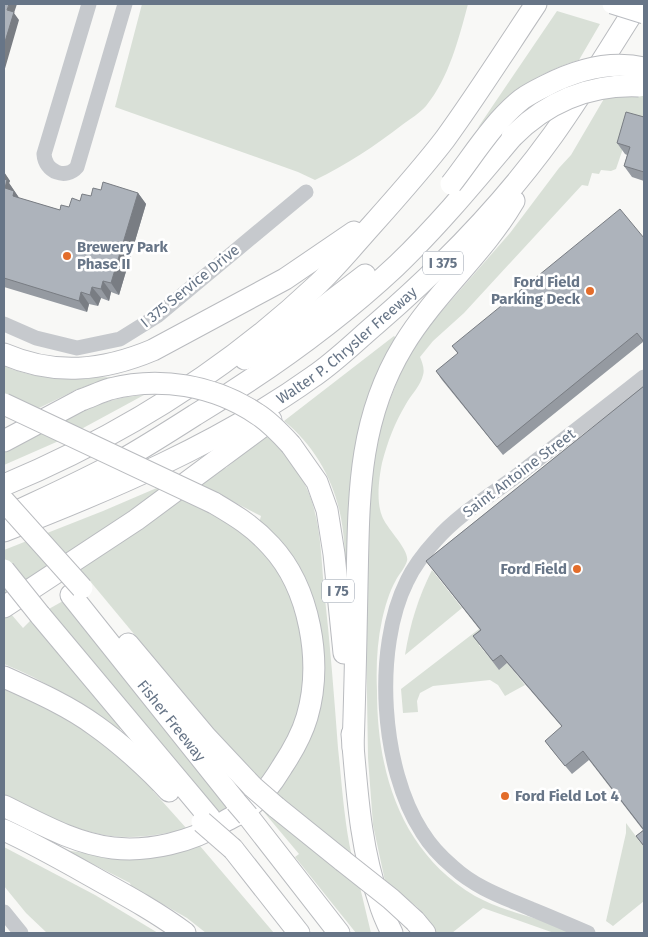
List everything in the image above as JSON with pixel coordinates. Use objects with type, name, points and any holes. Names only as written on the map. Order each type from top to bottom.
[{"type":"highway","points":[[160,405],[231,357],[319,283],[389,207],[444,139],[536,4]]},
{"type":"highway","name":"Walter P. Chrysler Freeway","points":[[4,531],[147,472],[208,442],[257,414],[317,374],[420,286],[499,203],[552,136],[638,4]]},
{"type":"highway","points":[[4,485],[88,446],[287,336],[349,289],[528,121],[546,108],[593,90],[643,80]]},
{"type":"highway","points":[[353,748],[359,499],[364,454],[372,415],[389,372],[404,345],[427,312],[476,255],[502,221],[552,136]]},
{"type":"highway","points":[[4,517],[53,495],[121,460],[210,406],[290,354],[340,316],[425,237],[457,189]]},
{"type":"highway","points":[[4,354],[39,365],[69,368],[110,365],[136,358],[285,279],[389,207]]},
{"type":"highway","points":[[4,607],[136,520],[272,418],[317,374]]},
{"type":"highway","name":"I 75","points":[[4,441],[81,400],[108,390],[134,384],[168,383],[202,389],[238,403],[258,414],[291,445],[304,461],[317,482],[327,510],[334,554],[361,825],[378,900],[392,933]]},
{"type":"highway","points":[[4,404],[214,503],[245,521],[272,547],[294,580],[307,611],[313,643],[314,680],[307,717],[291,754],[272,783],[248,807],[203,833],[180,841],[145,848],[114,848],[93,845],[58,833],[4,806]]},
{"type":"highway","points":[[4,501],[76,592],[253,787],[391,899],[420,927]]},
{"type":"highway","name":"Fisher Freeway","points":[[4,510],[76,592],[339,933]]},
{"type":"highway","points":[[4,570],[299,933]]},
{"type":"highway","points":[[4,677],[55,701],[96,726],[159,779],[184,807],[206,820]]},
{"type":"highway","points":[[4,830],[34,844],[119,892],[168,920],[186,933]]},
{"type":"main road","points":[[612,4],[644,14]]},
{"type":"street","points":[[89,4],[44,154],[44,161],[48,167],[56,172],[73,172],[77,167],[126,4]]},
{"type":"street","name":"I 375 Service Drive","points":[[4,324],[36,338],[77,348],[120,339],[157,316],[306,192]]},
{"type":"street","name":"Saint Antoine Street","points":[[588,933],[480,887],[451,866],[422,833],[399,780],[393,758],[387,700],[388,648],[392,628],[407,580],[436,539],[457,520],[644,377]]},
{"type":"street","points":[[4,912],[19,932]]},
{"type":"shaded area","points":[[142,4],[468,4],[457,44],[447,70],[426,106],[371,148],[315,180],[298,172],[115,107]]},
{"type":"shaded area","points":[[557,11],[600,24],[579,60],[548,72],[511,95],[477,129]]},
{"type":"shaded area","points":[[644,95],[644,126],[632,122],[616,169],[611,171],[601,170],[599,174],[592,173],[588,186],[582,185],[464,313],[433,341],[420,357],[424,373],[422,379],[398,418],[382,463],[379,490],[380,510],[384,521],[407,556],[406,564],[389,595],[386,605],[380,629],[377,664],[378,722],[382,751],[388,780],[398,808],[411,833],[428,857],[450,878],[475,896],[510,911],[580,933],[554,933],[483,908],[452,933],[434,933],[417,907],[385,881],[373,825],[368,758],[366,580],[371,474],[382,420],[402,369],[433,321],[510,233],[571,155],[605,97],[634,97]]},
{"type":"shaded area","points":[[394,336],[397,339],[367,403],[354,454],[349,497],[347,583],[342,526],[338,504],[328,477],[305,441],[284,421]]},
{"type":"shaded area","points":[[4,366],[31,375],[44,377],[112,377],[78,389],[37,409],[4,393]]},
{"type":"shaded area","points":[[144,395],[61,440],[4,465],[4,453],[71,416],[106,402]]},
{"type":"shaded area","points":[[267,434],[284,453],[304,481],[312,501],[318,526],[342,789],[352,857],[273,794],[295,767],[303,751],[323,668],[259,523],[261,516],[199,484],[220,469],[226,468]]},
{"type":"shaded area","points":[[159,487],[166,490],[4,601],[4,550]]},
{"type":"shaded area","points":[[179,496],[214,510],[262,549],[277,569],[296,608],[305,652],[301,699],[296,720],[284,747],[261,781],[241,763],[80,569]]},
{"type":"shaded area","points":[[432,570],[462,608],[405,655],[415,611]]},
{"type":"shaded area","points":[[63,601],[228,808],[218,814],[47,610]]},
{"type":"shaded area","points":[[11,614],[23,628],[31,620],[122,728],[118,731],[63,694],[4,664],[4,619]]},
{"type":"shaded area","points":[[479,629],[487,638],[479,645],[499,669],[507,663],[525,685],[505,696],[498,685],[490,680],[433,686],[420,693],[417,701],[418,712],[403,713],[401,689]]},
{"type":"shaded area","points":[[4,685],[53,710],[106,745],[155,789],[153,791],[187,829],[137,837],[97,834],[65,824],[4,795]]},
{"type":"shaded area","points":[[248,793],[359,883],[371,933],[356,933],[295,857],[299,854]]},
{"type":"shaded area","points":[[626,823],[644,847],[644,901],[613,926],[606,921],[626,833]]},
{"type":"shaded area","points":[[200,846],[274,933],[206,933],[187,918],[131,886],[130,883],[65,850],[103,856],[165,854]]},
{"type":"shaded area","points":[[4,847],[95,895],[158,933],[47,933],[26,913],[4,886]]},
{"type":"building","points":[[4,4],[9,4],[7,10],[14,12],[4,45]]},
{"type":"building","points":[[626,112],[644,117],[644,172],[624,166],[630,147],[617,143]]},
{"type":"building","name":"Brewery Park Phase II","points":[[4,179],[7,180],[5,188],[14,191],[13,196],[60,210],[61,205],[69,207],[72,198],[80,201],[82,194],[91,196],[93,188],[101,190],[103,182],[138,193],[111,283],[103,281],[101,289],[92,287],[90,295],[81,292],[79,301],[4,278]]},
{"type":"building","name":"Ford Field Parking Deck","points":[[620,209],[644,238],[644,342],[637,333],[497,447],[436,371],[458,353],[452,346]]},
{"type":"building","name":"Ford Field","points":[[644,386],[644,830],[583,751],[565,766],[545,741],[562,726],[501,655],[493,661],[473,636],[481,630],[426,561]]},
{"type":"building","points":[[644,830],[644,846],[636,836]]},
{"type":"place","name":"Brewery Park Phase II","points":[[67,256]]},
{"type":"place","name":"Ford Field Parking Deck","points":[[590,291]]},
{"type":"place","name":"Ford Field","points":[[577,569]]},
{"type":"place","name":"Ford Field Lot 4","points":[[505,796]]}]
